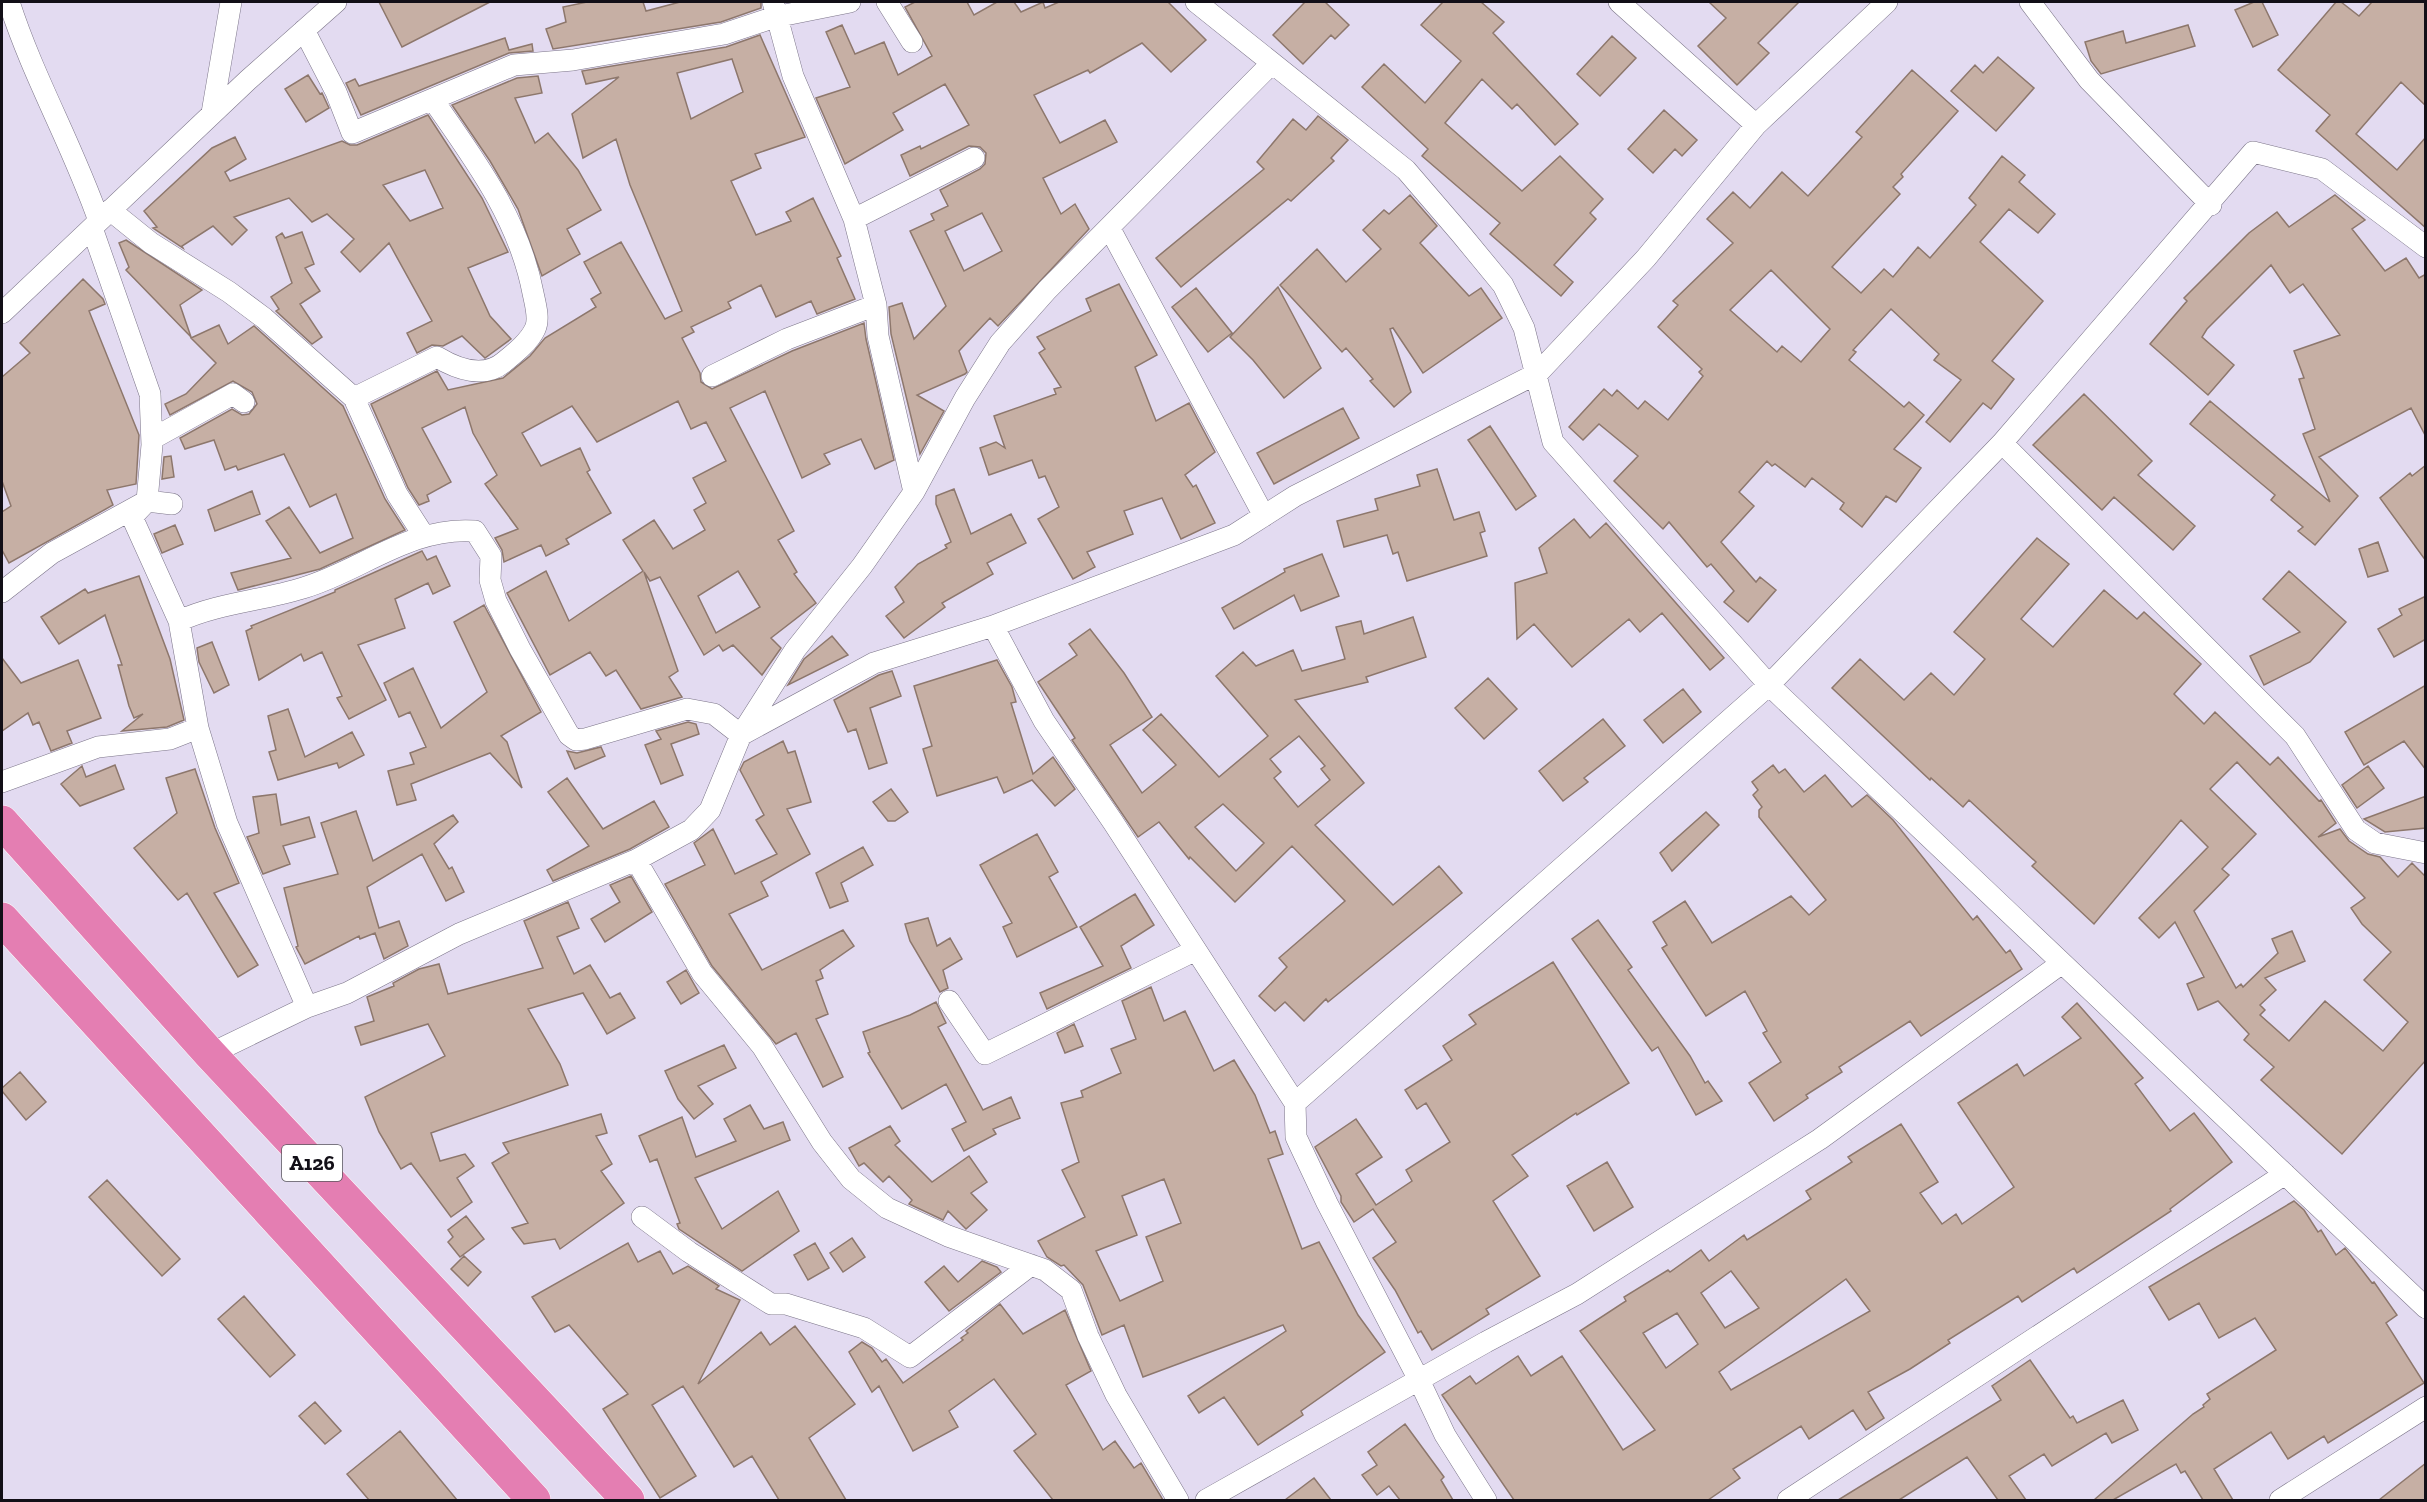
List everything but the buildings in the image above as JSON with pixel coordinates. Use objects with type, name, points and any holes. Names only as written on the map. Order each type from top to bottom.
[{"type":"highway","name":"A126","points":[[2,822],[210,1054],[628,1500]]},
{"type":"highway","name":"A126","points":[[2,919],[534,1500]]},
{"type":"street","points":[[9,2],[24,48],[100,220],[150,394],[152,439],[147,501],[132,517],[178,621],[198,728],[209,756],[227,823],[307,1007]]},
{"type":"street","points":[[212,114],[231,2]]},
{"type":"street","points":[[2,313],[212,114],[336,2]]},
{"type":"street","points":[[304,30],[336,92],[352,133],[514,65],[573,60],[724,34],[774,9],[850,2]]},
{"type":"street","points":[[887,2],[912,42]]},
{"type":"street","points":[[1196,2],[1406,170],[1461,234],[1503,285],[1524,328],[1538,373],[1553,442],[1769,685],[2426,1308]]},
{"type":"street","points":[[1619,2],[1756,125]]},
{"type":"street","points":[[741,735],[874,663],[993,626],[1234,535],[1295,496],[1538,373],[1646,258],[1756,125],[1887,2]]},
{"type":"street","points":[[2030,2],[2089,80],[2211,205]]},
{"type":"street","points":[[774,9],[793,76],[854,219],[876,305],[878,336],[914,492]]},
{"type":"street","points":[[210,1054],[307,1007],[347,993],[459,934],[636,860],[691,830],[710,810],[741,735],[795,650],[862,566],[914,492],[965,398],[1000,343],[1047,290],[1110,229],[1271,64]]},
{"type":"street","points":[[354,398],[437,357],[453,367],[483,372],[496,369],[523,345],[536,328],[537,312],[531,281],[507,215],[490,183],[432,99]]},
{"type":"street","points":[[1295,1103],[1769,685],[2002,443],[2211,205],[2253,152],[2322,169],[2426,247]]},
{"type":"street","points":[[854,219],[974,158]]},
{"type":"street","points":[[100,220],[152,243],[230,291],[354,398],[397,494],[424,536]]},
{"type":"street","points":[[1110,229],[1264,516]]},
{"type":"street","points":[[712,376],[787,339],[876,305]]},
{"type":"street","points":[[152,439],[233,394],[244,402]]},
{"type":"street","points":[[2002,443],[2295,736],[2356,830],[2375,843],[2426,853]]},
{"type":"street","points":[[2,592],[52,553],[147,501],[172,504]]},
{"type":"street","points":[[178,621],[198,612],[304,588],[382,552],[424,536],[459,530],[475,531],[491,556],[490,580],[519,649],[569,735],[576,740],[687,709],[714,714],[741,735]]},
{"type":"street","points":[[993,626],[1044,721],[1295,1103],[1296,1137],[1327,1203],[1445,1435],[1486,1500]]},
{"type":"street","points":[[2,782],[98,747],[170,739],[198,728]]},
{"type":"street","points":[[636,860],[702,973],[762,1046],[822,1142],[851,1179],[887,1208],[948,1236],[1045,1270],[1071,1290],[1088,1336],[1116,1395],[1178,1500]]},
{"type":"street","points":[[949,1000],[985,1054],[1196,950]]},
{"type":"street","points":[[1206,1500],[1577,1294],[1820,1139],[2062,963]]},
{"type":"street","points":[[1788,1500],[2284,1174]]},
{"type":"street","points":[[642,1217],[689,1252],[771,1304],[786,1304],[864,1328],[910,1357],[1031,1265]]},
{"type":"street","points":[[2280,1500],[2426,1407]]}]
